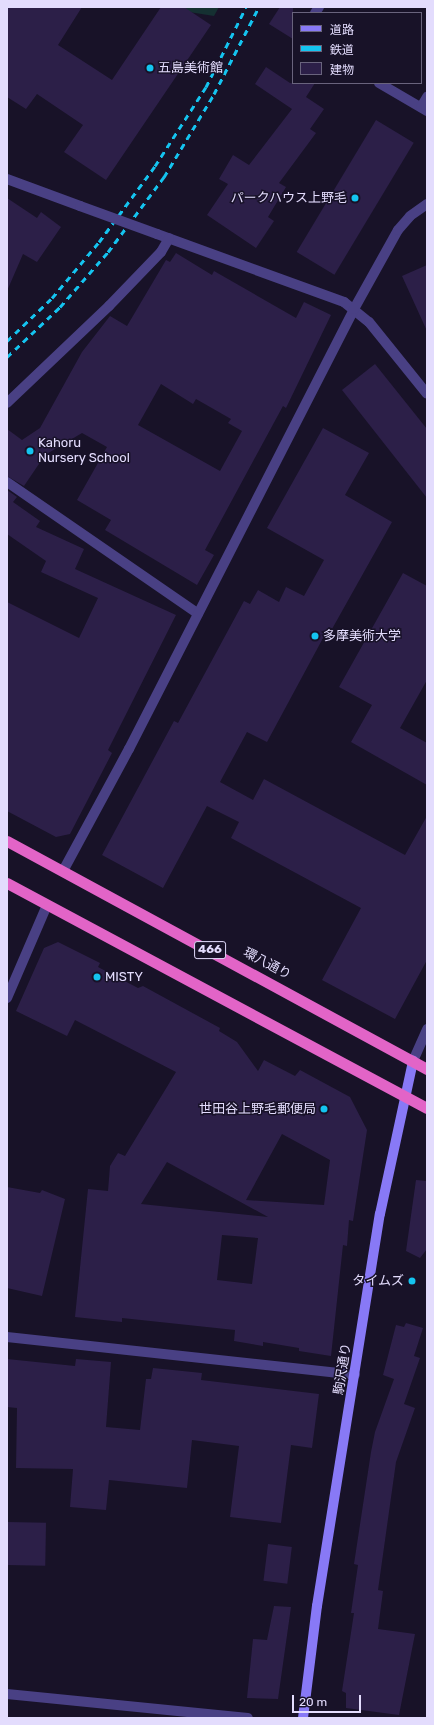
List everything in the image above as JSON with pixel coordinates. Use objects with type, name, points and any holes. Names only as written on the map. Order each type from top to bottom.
[{"type":"highway","name":"環八通り","points":[[7,841],[427,1069]]},
{"type":"highway","points":[[7,883],[427,1108]]},
{"type":"main road","name":"駒沢通り","points":[[303,1718],[317,1606],[380,1214],[404,1095],[413,1061]]},
{"type":"street","points":[[382,84],[424,109],[427,97]]},
{"type":"street","points":[[7,179],[344,302],[369,322],[427,394]]},
{"type":"street","points":[[63,871],[198,614],[354,309],[398,230],[410,216],[427,204]]},
{"type":"street","points":[[7,403],[109,306],[162,252],[169,238]]},
{"type":"street","points":[[7,482],[198,614]]},
{"type":"street","points":[[7,998],[47,904]]},
{"type":"street","name":"駒沢通り","points":[[413,1061],[427,1029]]},
{"type":"street","points":[[7,1337],[355,1375]]},
{"type":"street","points":[[7,1694],[248,1718]]},
{"type":"green space","points":[[158,7],[219,7],[214,16]]},
{"type":"building","points":[[7,7],[82,7],[58,45],[112,80],[161,7],[184,7],[211,25],[106,180],[64,152],[83,125],[37,94],[26,109],[7,97]]},
{"type":"building","points":[[280,7],[293,7],[292,38],[269,24]]},
{"type":"building","points":[[266,67],[292,84],[314,84],[306,97],[324,109],[310,129],[316,133],[279,183],[286,187],[268,217],[274,221],[256,248],[207,215],[228,184],[219,179],[233,155],[249,165],[292,109],[255,84]]},
{"type":"building","name":"パークハウス上野毛","points":[[376,120],[414,143],[334,275],[297,252]]},
{"type":"building","points":[[7,198],[37,218],[41,212],[61,227],[37,262],[23,254],[7,291]]},
{"type":"building","points":[[176,253],[212,275],[214,271],[296,318],[304,302],[331,315],[286,408],[283,406],[205,550],[214,555],[197,585],[105,530],[111,520],[77,500],[107,447],[82,433],[45,455],[24,486],[7,476],[7,429],[22,440],[40,428],[82,352],[110,316],[127,326],[166,260],[170,262]],"holes":[[[161,384],[193,404],[196,399],[231,419],[228,423],[242,431],[220,471],[138,425]]]},
{"type":"building","points":[[427,265],[427,331],[402,276]]},
{"type":"building","points":[[375,364],[427,429],[427,498],[342,390]]},
{"type":"building","points":[[323,428],[369,453],[345,495],[392,522],[332,629],[329,627],[267,742],[247,732],[220,782],[253,800],[264,779],[405,855],[427,816],[427,960],[395,1019],[322,980],[361,908],[231,838],[239,822],[207,806],[163,888],[102,855],[174,721],[178,723],[244,601],[250,604],[258,590],[279,602],[286,587],[304,596],[324,560],[267,528]]},
{"type":"building","points":[[7,490],[17,497],[13,502],[40,521],[36,527],[84,549],[75,569],[176,615],[108,750],[112,753],[70,834],[56,837],[7,811],[7,602],[79,638],[98,598],[41,572],[46,561],[7,534]]},
{"type":"building","points":[[403,573],[427,586],[427,680],[400,728],[427,743],[427,785],[351,742],[372,705],[339,687]]},
{"type":"building","points":[[58,942],[100,963],[98,967],[138,988],[143,986],[220,1028],[219,1031],[237,1042],[258,1071],[264,1060],[295,1076],[300,1070],[350,1097],[367,1130],[353,1221],[349,1220],[347,1246],[343,1245],[331,1356],[299,1351],[299,1348],[263,1342],[263,1346],[234,1341],[235,1330],[122,1318],[122,1322],[75,1317],[88,1189],[108,1191],[110,1166],[118,1153],[125,1156],[176,1072],[75,1020],[67,1036],[16,1011],[44,948]],"holes":[[[282,1134],[330,1160],[324,1205],[246,1200]],[[167,1162],[268,1217],[141,1204]],[[222,1235],[258,1238],[252,1284],[217,1280]]]},
{"type":"building","points":[[416,1180],[427,1181],[427,1249],[420,1258],[406,1251]]},
{"type":"building","points":[[7,1187],[40,1193],[42,1190],[65,1199],[42,1296],[7,1288]]},
{"type":"building","points":[[406,1323],[423,1328],[414,1356],[420,1358],[404,1404],[415,1408],[396,1462],[378,1590],[383,1591],[378,1629],[415,1634],[399,1715],[346,1708],[346,1693],[342,1691],[354,1613],[351,1613],[358,1565],[354,1564],[371,1452],[375,1432],[394,1379],[383,1375],[396,1325],[404,1327]]},
{"type":"building","points":[[7,1359],[75,1366],[76,1359],[111,1362],[106,1427],[140,1430],[146,1379],[151,1379],[153,1368],[202,1373],[201,1380],[319,1394],[312,1448],[291,1445],[281,1523],[230,1517],[239,1446],[192,1440],[187,1488],[109,1480],[106,1510],[70,1507],[73,1469],[16,1468],[17,1408],[7,1407]]},
{"type":"building","points":[[7,1522],[46,1523],[45,1566],[7,1565]]},
{"type":"building","points":[[268,1544],[292,1547],[287,1584],[263,1581]]},
{"type":"building","points":[[274,1606],[291,1607],[278,1699],[247,1698],[253,1639],[267,1640]]},
{"type":"railway","points":[[7,341],[52,298],[99,242],[155,166],[206,87],[246,7]]},
{"type":"railway","points":[[7,357],[60,307],[108,252],[164,177],[214,94],[259,7]]},
{"type":"place","name":"五島美術館","points":[[150,68]]},
{"type":"place","name":"パークハウス上野毛","points":[[355,198]]},
{"type":"place","name":"Kahoru Nursery School","points":[[30,451]]},
{"type":"place","name":"多摩美術大学","points":[[315,636]]},
{"type":"place","name":"MISTY","points":[[97,977]]},
{"type":"place","name":"世田谷上野毛郵便局","points":[[324,1109]]},
{"type":"place","name":"タイムズ","points":[[412,1281]]}]
